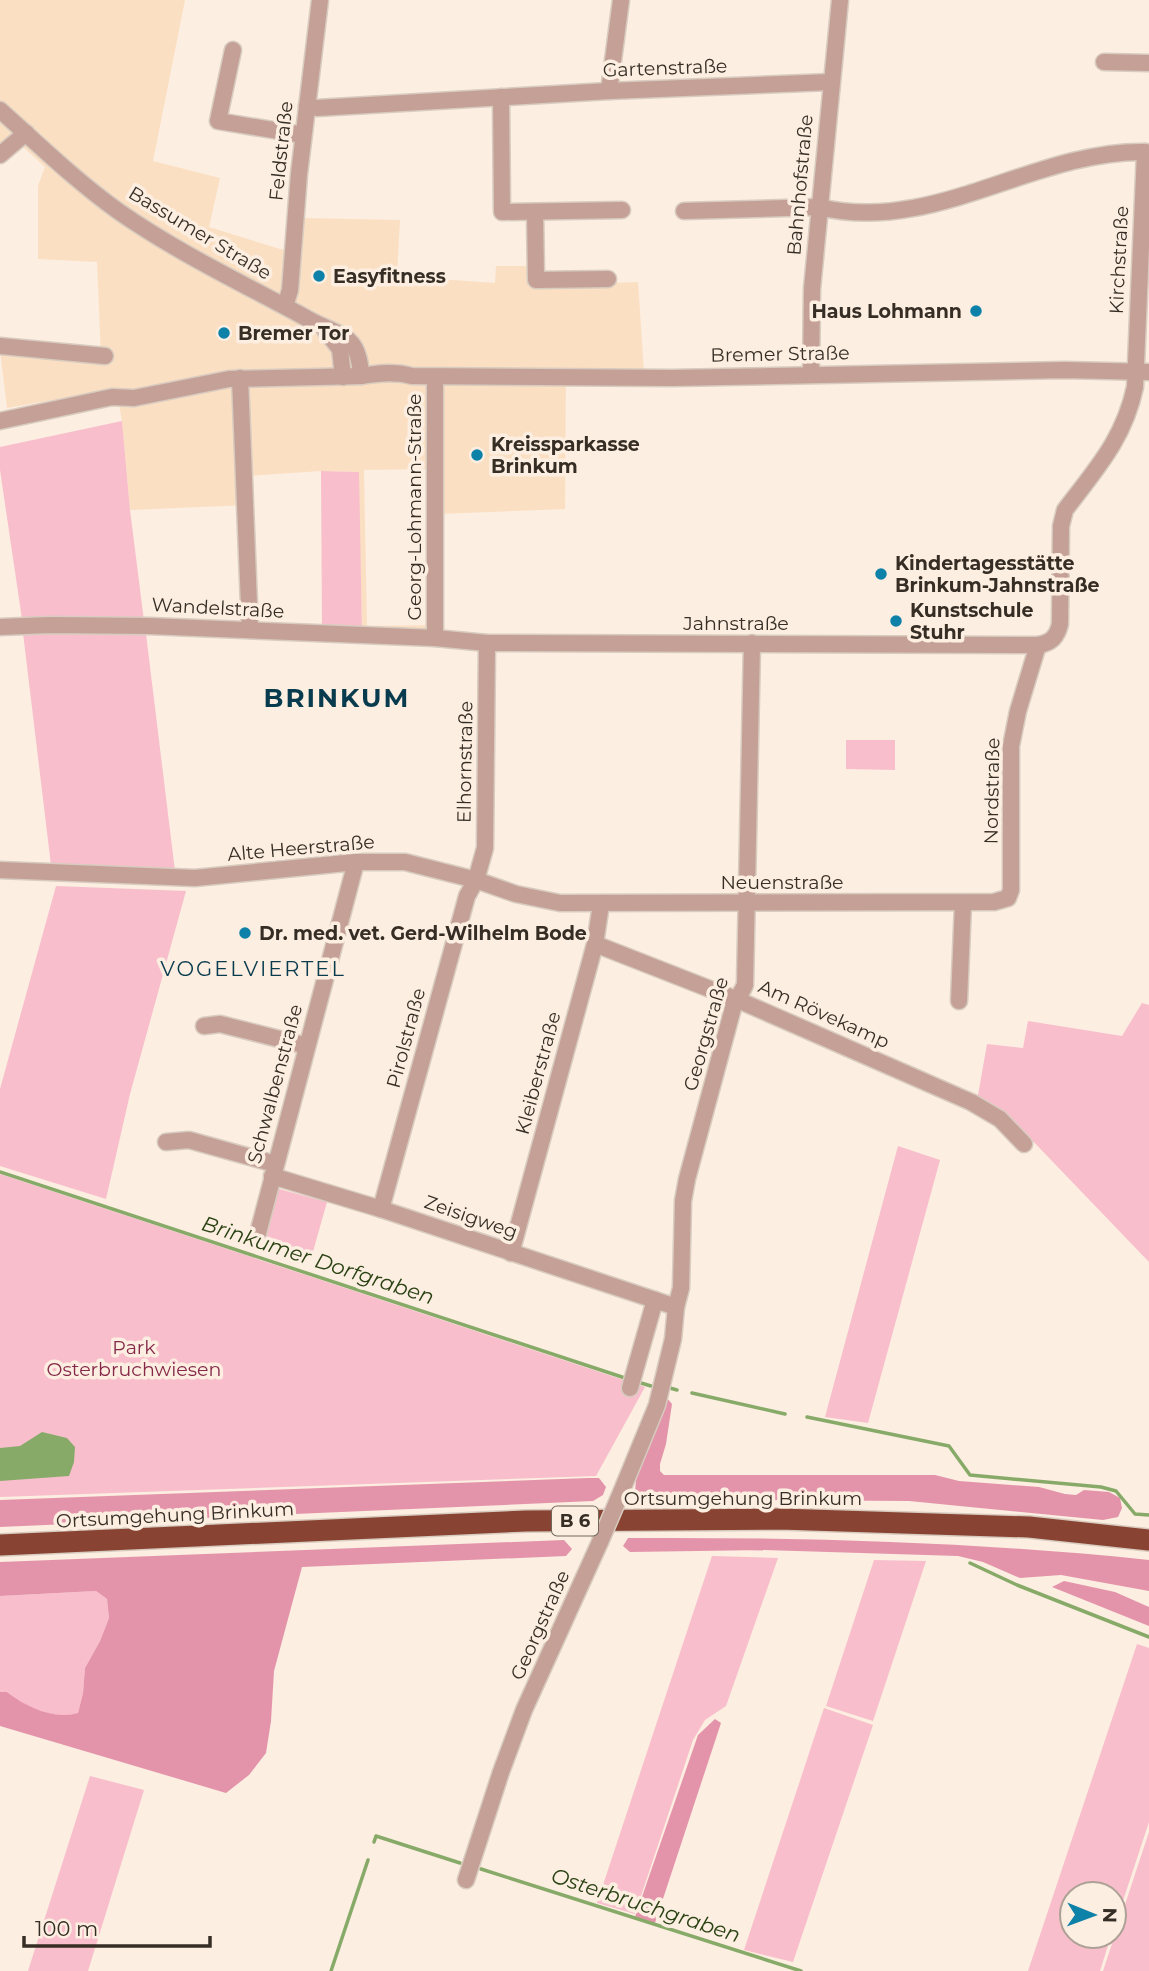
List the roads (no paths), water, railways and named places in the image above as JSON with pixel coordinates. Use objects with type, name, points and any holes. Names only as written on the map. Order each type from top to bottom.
[{"type":"highway","name":"Ortsumgehung Brinkum","points":[[0,1545],[526,1521],[780,1519],[1029,1527],[1149,1540]]},
{"type":"street","name":"Feldstraße","points":[[285,306],[290,290],[303,135],[320,0]]},
{"type":"street","points":[[610,91],[621,0]]},
{"type":"street","name":"Bahnhofstraße","points":[[811,374],[812,289],[840,0]]},
{"type":"street","points":[[233,50],[218,121],[303,135]]},
{"type":"street","points":[[1104,62],[1149,63]]},
{"type":"street","name":"Gartenstraße","points":[[307,106],[317,108],[610,91],[831,82]]},
{"type":"street","points":[[501,97],[502,212],[622,210]]},
{"type":"street","name":"Bassumer Straße","points":[[0,110],[116,209],[190,256],[340,334],[353,344],[359,355],[361,376]]},
{"type":"street","points":[[0,155],[26,133]]},
{"type":"street","points":[[684,211],[819,207],[838,211],[921,208],[1085,159],[1147,151]]},
{"type":"street","name":"Kirchstraße","points":[[1142,371],[1147,151]]},
{"type":"street","points":[[536,212],[536,279],[608,279]]},
{"type":"street","name":"Bassumer Straße","points":[[321,326],[340,349],[344,377]]},
{"type":"street","points":[[0,346],[105,356]]},
{"type":"street","name":"Bremer Straße","points":[[134,398],[240,378],[344,377],[380,373],[435,377],[672,378],[1142,371]]},
{"type":"street","name":"Nordstraße","points":[[994,902],[1008,898],[1011,890],[1011,746],[1018,711],[1038,645],[1051,641],[1058,633],[1060,624],[1060,526],[1065,510],[1116,441],[1142,371]]},
{"type":"street","name":"Georg-Lohmann-Straße","points":[[435,377],[435,638]]},
{"type":"street","points":[[240,378],[250,630]]},
{"type":"street","points":[[0,421],[112,397],[134,398]]},
{"type":"street","points":[[0,430],[118,407],[134,398]]},
{"type":"street","name":"Wandelstraße","points":[[0,627],[149,626],[435,638]]},
{"type":"street","name":"Jahnstraße","points":[[435,638],[487,643],[1038,645]]},
{"type":"street","name":"Elhornstraße","points":[[475,880],[485,848],[487,643]]},
{"type":"street","name":"Georgstraße","points":[[466,1880],[524,1710],[600,1542],[657,1405],[673,1339],[681,1288],[683,1202],[687,1179],[733,1009],[745,985],[752,643]]},
{"type":"street","name":"Alte Heerstraße","points":[[0,870],[195,878],[356,862],[405,862],[516,894],[560,903],[601,904]]},
{"type":"street","name":"Schwalbenstraße","points":[[257,1237],[356,862]]},
{"type":"street","name":"Pirolstraße","points":[[381,1209],[467,896],[475,880]]},
{"type":"street","name":"Neuenstraße","points":[[601,904],[994,902]]},
{"type":"street","points":[[959,1001],[963,903]]},
{"type":"street","name":"Kleiberstraße","points":[[511,1253],[595,943],[601,904]]},
{"type":"street","name":"Am Rövekamp","points":[[595,943],[738,1000],[985,1109],[1000,1119],[1024,1144]]},
{"type":"street","points":[[204,1026],[220,1024],[307,1046]]},
{"type":"street","name":"Zeisigweg","points":[[166,1142],[189,1140],[381,1209],[655,1300]]},
{"type":"street","points":[[630,1388],[655,1300],[676,1307]]},
{"type":"waterway","name":"Brinkumer Dorfgraben","points":[[0,1172],[625,1378]]},
{"type":"waterway","name":"Brinkumer Dorfgraben","points":[[641,1383],[651,1386]]},
{"type":"waterway","name":"Brinkumer Dorfgraben","points":[[670,1388],[677,1390]]},
{"type":"waterway","name":"Brinkumer Dorfgraben","points":[[692,1393],[785,1414]]},
{"type":"waterway","name":"Brinkumer Dorfgraben","points":[[807,1417],[949,1446],[970,1475],[1101,1487],[1116,1491],[1135,1514],[1149,1515]]},
{"type":"waterway","points":[[970,1563],[1017,1585],[1149,1637]]},
{"type":"waterway","name":"Osterbruchgraben","points":[[374,1842],[376,1836],[460,1863]]},
{"type":"waterway","name":"Osterbruchgraben","points":[[331,1971],[368,1860]]},
{"type":"waterway","name":"Osterbruchgraben","points":[[481,1869],[801,1971]]},
{"type":"place","name":"Easyfitness","points":[[319,276]]},
{"type":"place","name":"Haus Lohmann","points":[[976,311]]},
{"type":"place","name":"Bremer Tor","points":[[224,333]]},
{"type":"place","name":"Kreissparkasse Brinkum","points":[[477,455]]},
{"type":"place","name":"Kindertagesstätte Brinkum-Jahnstraße","points":[[881,574]]},
{"type":"place","name":"Kunstschule Stuhr","points":[[896,621]]},
{"type":"place","name":"Dr. med. vet. Gerd-Wilhelm Bode","points":[[245,933]]},
{"type":"district","name":"BRINKUM","points":[[337,698]]},
{"type":"district","name":"VOGELVIERTEL","points":[[253,968]]},
{"type":"park label","name":"Park Osterbruchwiesen","points":[[134,1358]]}]
